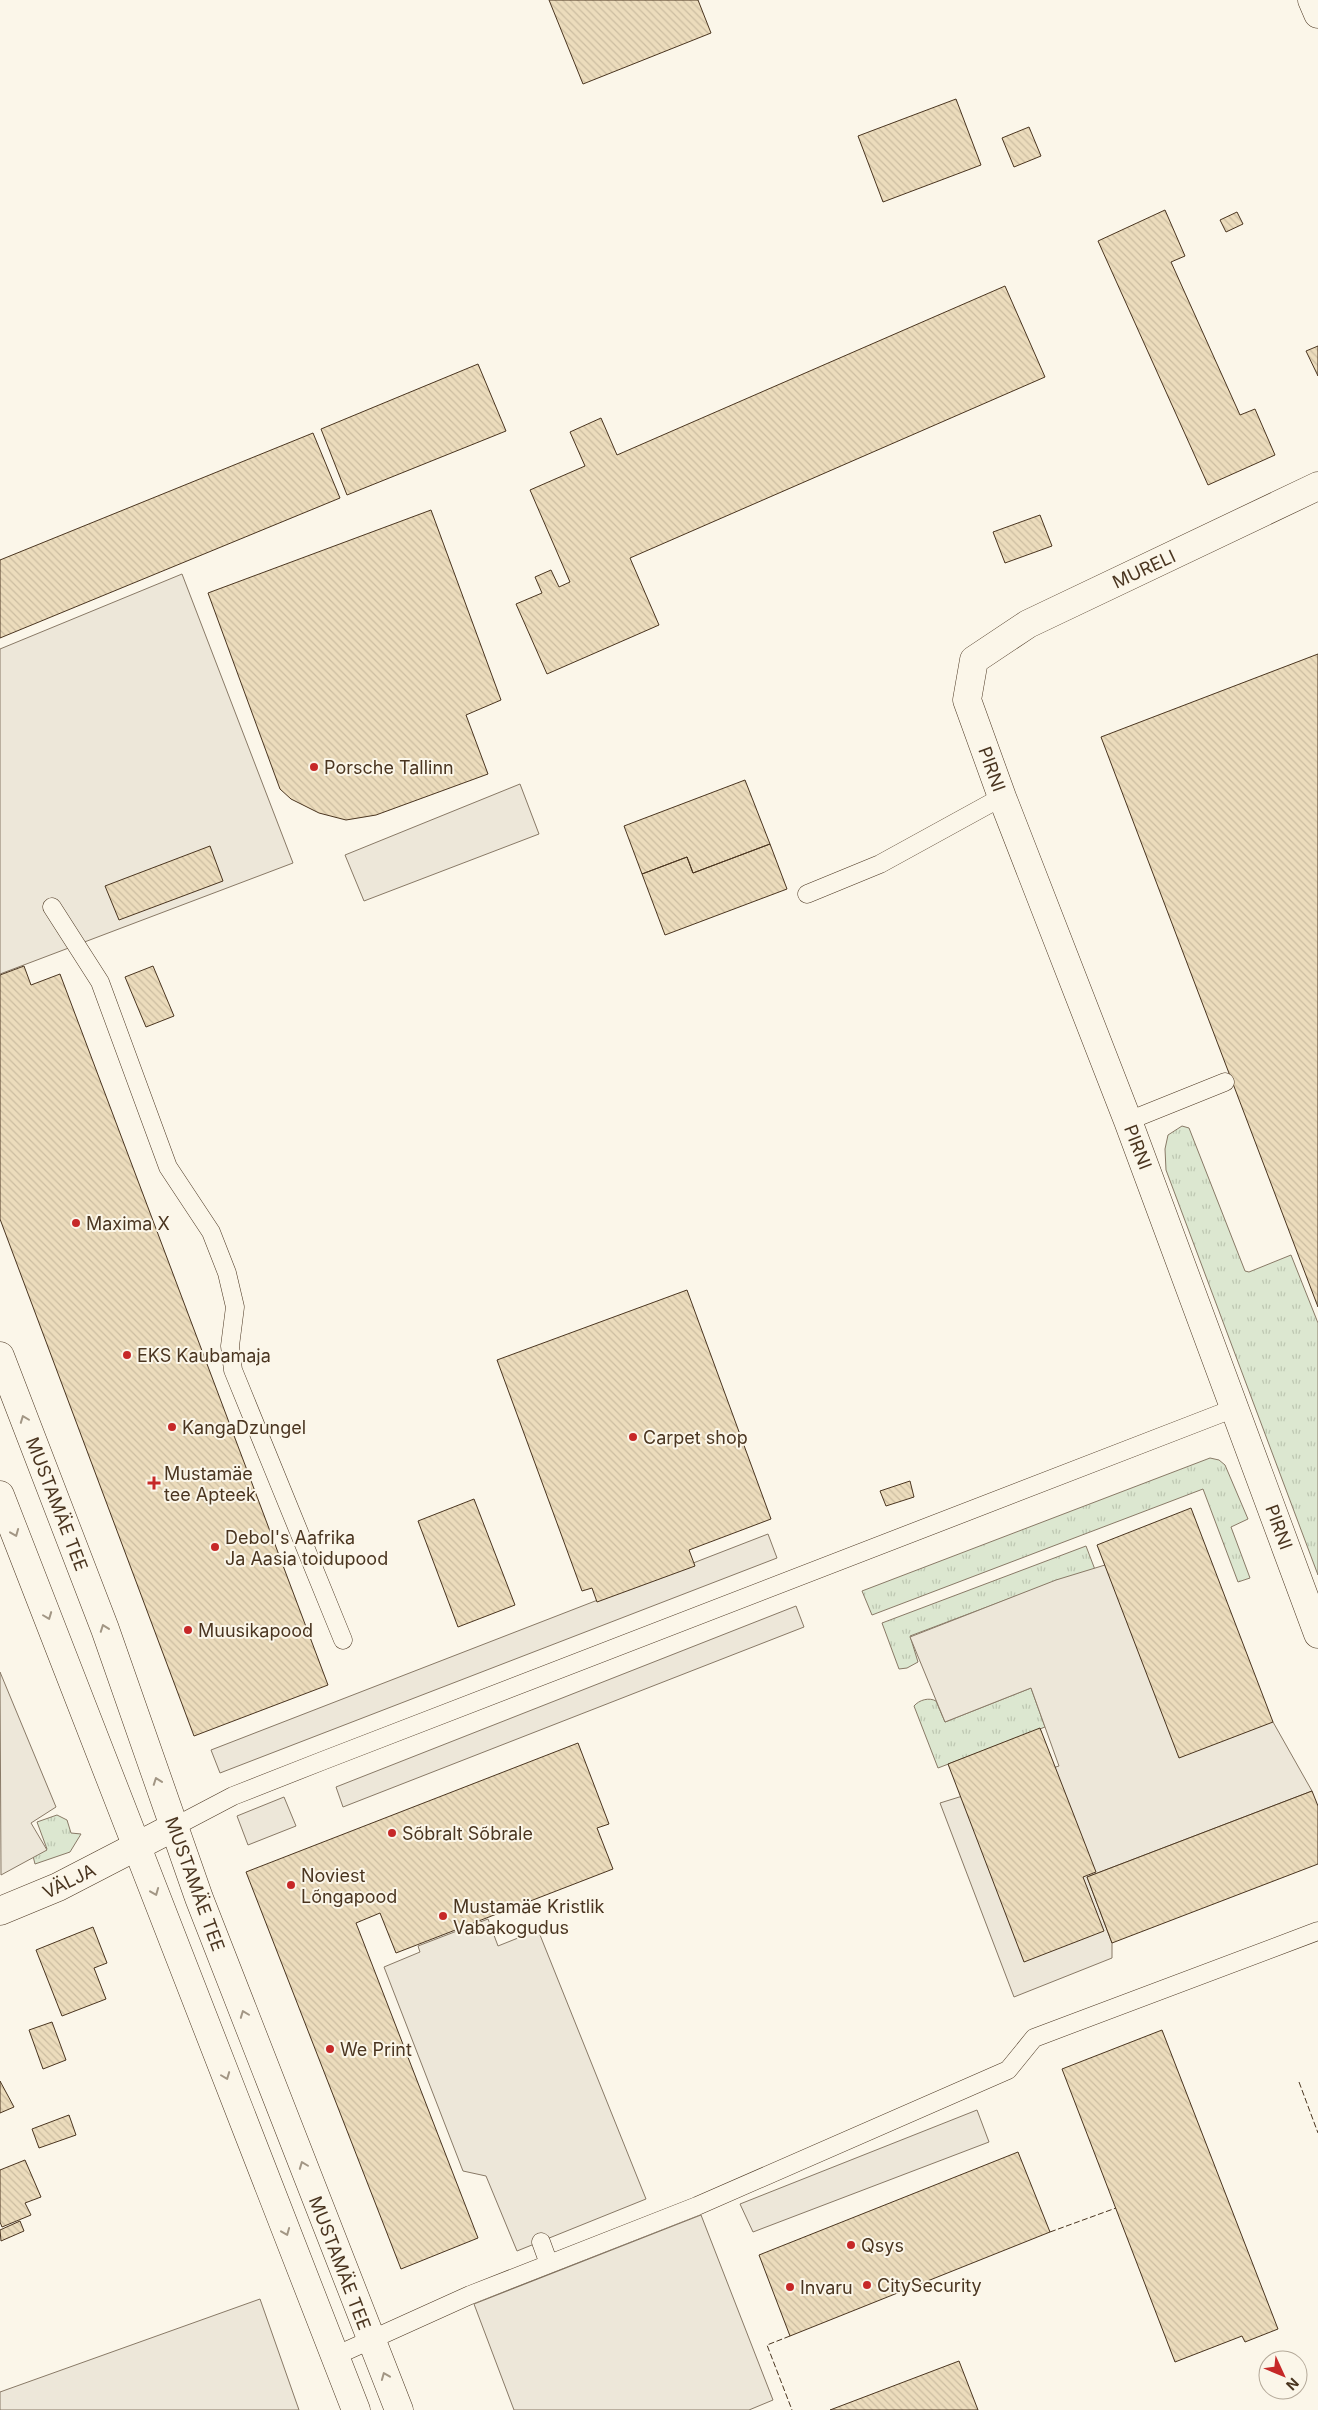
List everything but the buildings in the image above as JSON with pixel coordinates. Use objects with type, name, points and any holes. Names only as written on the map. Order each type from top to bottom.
[{"type":"main road","points":[[1312,0],[1318,14]]},
{"type":"main road","name":"MURELI","points":[[974,660],[1028,624],[1318,486]]},
{"type":"main road","name":"PIRNI","points":[[974,660],[967,700],[1002,797],[1128,1121],[1318,1634]]},
{"type":"main road","name":"MUSTAMÄE TEE","points":[[0,1356],[105,1629],[199,1898],[370,2341],[399,2410]]},
{"type":"main road","points":[[0,1495],[356,2410]]},
{"type":"main road","name":"VÄLJA","points":[[0,1911],[58,1887],[174,1827]]},
{"type":"lane","points":[[808,894],[880,864],[1002,797]]},
{"type":"lane","points":[[52,907],[100,982],[168,1167],[212,1232],[227,1273],[235,1307],[230,1346],[233,1370],[343,1640]]},
{"type":"lane","points":[[1128,1121],[1225,1082]]},
{"type":"lane","points":[[174,1827],[233,1796],[1235,1408]]},
{"type":"lane","points":[[335,2356],[470,2295],[697,2206],[1008,2070],[1034,2038],[1318,1931]]},
{"type":"lane","points":[[541,2242],[549,2264]]},
{"type":"green space","points":[[1182,1126],[1189,1128],[1245,1271],[1249,1272],[1291,1255],[1318,1323],[1318,1575],[1166,1170],[1165,1149],[1168,1135]]},
{"type":"green space","points":[[1210,1458],[1219,1460],[1225,1465],[1248,1519],[1231,1527],[1250,1578],[1238,1582],[1203,1489],[872,1615],[862,1591]]},
{"type":"green space","points":[[1086,1546],[1105,1596],[1056,1581],[910,1636],[918,1662],[907,1668],[899,1669],[882,1623]]},
{"type":"green space","points":[[1031,1688],[1045,1727],[938,1768],[914,1706],[916,1704],[927,1699],[936,1701],[945,1722]]},
{"type":"green space","points":[[57,1815],[67,1820],[71,1833],[81,1834],[70,1852],[35,1864],[33,1856],[47,1849],[37,1822]]},
{"type":"shaded area","points":[[182,574],[293,863],[0,974],[0,649]]},
{"type":"shaded area","points":[[520,784],[539,834],[364,901],[345,855]]},
{"type":"shaded area","points":[[768,1534],[777,1558],[220,1773],[211,1750]]},
{"type":"shaded area","points":[[1105,1565],[1273,1722],[1312,1791],[1087,1877],[1112,1943],[1112,1958],[1014,1997],[940,1803],[1059,1766],[1031,1688],[945,1722],[910,1637],[1056,1580]]},
{"type":"shaded area","points":[[796,1606],[804,1627],[343,1807],[336,1787]]},
{"type":"shaded area","points":[[0,1672],[56,1807],[31,1823],[47,1850],[1,1875]]},
{"type":"shaded area","points":[[284,1797],[296,1826],[248,1845],[237,1816]]},
{"type":"shaded area","points":[[488,1919],[498,1946],[538,1930],[646,2199],[517,2251],[486,2176],[463,2171],[384,1967],[420,1952],[418,1946]]},
{"type":"shaded area","points":[[977,2110],[989,2142],[753,2232],[740,2204]]},
{"type":"shaded area","points":[[701,2215],[773,2400],[749,2410],[514,2410],[474,2304]]},
{"type":"shaded area","points":[[260,2299],[299,2410],[0,2410],[0,2392]]},
{"type":"fence","points":[[1299,2082],[1318,2133]]},
{"type":"fence","points":[[1050,2232],[1116,2208]]},
{"type":"fence","points":[[790,2336],[767,2345],[792,2410]]},
{"type":"place","name":"Porsche Tallinn","points":[[314,767]]},
{"type":"place","name":"Maxima X","points":[[76,1223]]},
{"type":"place","name":"EKS Kaubamaja","points":[[127,1355]]},
{"type":"place","name":"KangaDzungel","points":[[172,1427]]},
{"type":"place","name":"Carpet shop","points":[[633,1437]]},
{"type":"place","name":"Mustamäe tee Apteek","points":[[154,1483]]},
{"type":"place","name":"Debol's Aafrika Ja Aasia toidupood","points":[[215,1547]]},
{"type":"place","name":"Muusikapood","points":[[188,1630]]},
{"type":"place","name":"Sõbralt Sõbrale","points":[[392,1833]]},
{"type":"place","name":"Noviest Lõngapood","points":[[291,1885]]},
{"type":"place","name":"Mustamäe Kristlik Vabakogudus","points":[[443,1916]]},
{"type":"place","name":"We Print","points":[[330,2049]]},
{"type":"place","name":"Qsys","points":[[851,2245]]},
{"type":"place","name":"CitySecurity","points":[[867,2285]]},
{"type":"place","name":"Invaru","points":[[790,2287]]}]
